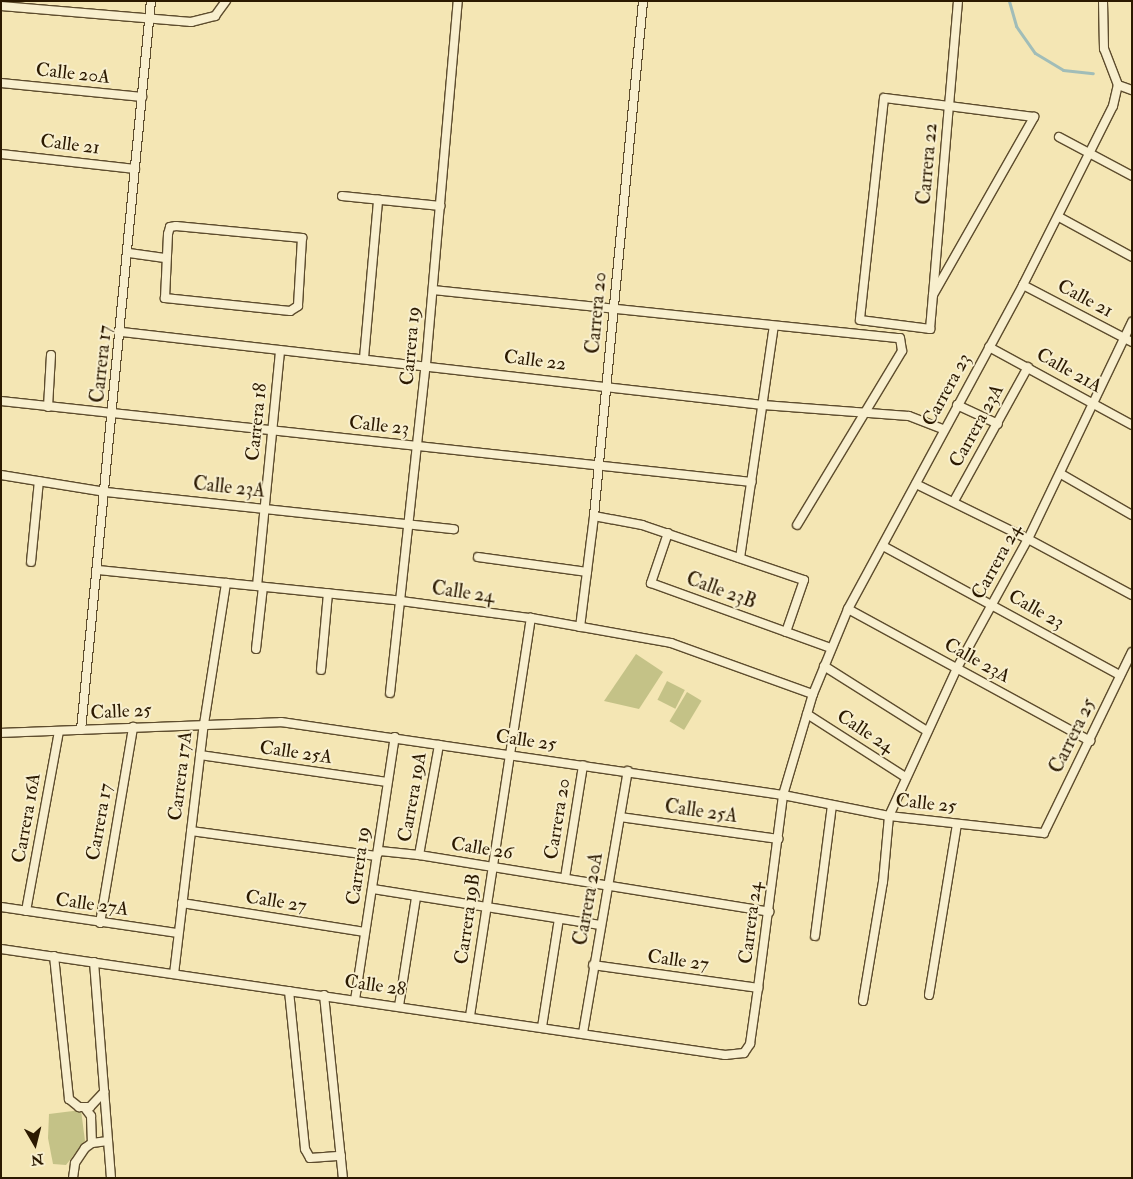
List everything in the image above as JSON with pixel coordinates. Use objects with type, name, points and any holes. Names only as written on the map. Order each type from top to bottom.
[{"type":"street","name":"Carrera 17","points":[[81,730],[122,332],[151,1]]},
{"type":"street","points":[[1,6],[148,21],[191,22],[215,16],[226,1]]},
{"type":"street","name":"Carrera 19","points":[[390,693],[418,446],[458,1]]},
{"type":"street","name":"Carrera 20","points":[[580,627],[594,516],[643,1]]},
{"type":"street","name":"Carrera 22","points":[[949,106],[884,98],[860,320],[930,329],[958,1]]},
{"type":"street","points":[[1104,1],[1104,49],[1118,85],[1132,90]]},
{"type":"street","name":"Calle 20A","points":[[1,83],[142,97]]},
{"type":"street","name":"Carrera 23","points":[[783,795],[813,694],[848,609],[916,484],[943,429],[1059,217],[1113,106],[1118,85]]},
{"type":"street","points":[[933,295],[1034,117],[949,106]]},
{"type":"street","points":[[1059,137],[1132,176]]},
{"type":"street","name":"Calle 21","points":[[1,154],[135,169]]},
{"type":"street","points":[[342,196],[440,206]]},
{"type":"street","points":[[364,358],[378,200]]},
{"type":"street","points":[[1059,217],[1132,257]]},
{"type":"street","points":[[176,226],[299,236],[304,242],[298,306],[290,311],[165,298],[165,258],[170,227],[176,226]]},
{"type":"street","points":[[129,253],[165,258]]},
{"type":"street","name":"Calle 21","points":[[1023,285],[1132,342]]},
{"type":"street","points":[[433,290],[900,338],[903,344],[865,413],[798,526]]},
{"type":"street","name":"Carrera 24","points":[[863,1001],[883,882],[889,816],[905,777],[957,668],[1028,539],[1061,474],[1132,322]]},
{"type":"street","points":[[740,558],[774,326]]},
{"type":"street","name":"Calle 22","points":[[122,332],[426,364],[763,405],[921,419],[943,429]]},
{"type":"street","name":"Calle 21A","points":[[989,347],[1093,402],[1132,425]]},
{"type":"street","name":"Carrera 18","points":[[256,649],[264,508],[280,350]]},
{"type":"street","points":[[48,407],[51,355]]},
{"type":"street","name":"Carrera 23A","points":[[954,501],[1028,367]]},
{"type":"street","name":"Calle 23","points":[[1,401],[752,482]]},
{"type":"street","points":[[957,405],[996,427]]},
{"type":"street","points":[[1061,474],[1132,515]]},
{"type":"street","name":"Calle 23A","points":[[1,475],[106,492],[454,529]]},
{"type":"street","points":[[31,562],[39,481]]},
{"type":"street","points":[[916,484],[1028,539],[1132,595]]},
{"type":"street","points":[[594,516],[668,533],[804,580],[786,632]]},
{"type":"street","name":"Calle 23B","points":[[668,533],[651,583],[831,648]]},
{"type":"street","name":"Calle 23","points":[[883,546],[1120,675]]},
{"type":"street","points":[[478,557],[587,572]]},
{"type":"street","name":"Calle 24","points":[[98,570],[401,601],[531,618],[671,643],[813,694]]},
{"type":"street","name":"Carrera 17A","points":[[174,974],[204,724],[226,583]]},
{"type":"street","points":[[321,670],[328,593]]},
{"type":"street","name":"Calle 23A","points":[[848,609],[1090,741]]},
{"type":"street","name":"Carrera 19B","points":[[470,1016],[531,618]]},
{"type":"street","name":"Carrera 25","points":[[1044,833],[1132,652]]},
{"type":"street","points":[[824,666],[927,731]]},
{"type":"street","name":"Calle 24","points":[[807,714],[905,777]]},
{"type":"street","name":"Calle 25","points":[[1,733],[282,722],[783,795],[889,816],[1044,833]]},
{"type":"street","name":"Carrera 17","points":[[100,923],[133,727]]},
{"type":"street","name":"Carrera 16A","points":[[26,911],[59,731]]},
{"type":"street","name":"Carrera 19","points":[[355,1000],[395,737]]},
{"type":"street","name":"Carrera 19A","points":[[419,856],[439,745]]},
{"type":"street","name":"Calle 25A","points":[[200,755],[387,782]]},
{"type":"street","name":"Carrera 20","points":[[565,878],[583,765]]},
{"type":"street","name":"Carrera 20A","points":[[583,1033],[600,925],[628,772]]},
{"type":"street","name":"Carrera 24","points":[[744,1053],[750,1044],[783,795]]},
{"type":"street","points":[[815,936],[832,805]]},
{"type":"street","name":"Calle 25A","points":[[620,817],[778,839]]},
{"type":"street","points":[[929,994],[957,824]]},
{"type":"street","name":"Calle 26","points":[[191,831],[376,856],[380,851],[492,866],[768,912]]},
{"type":"street","points":[[372,889],[600,925]]},
{"type":"street","points":[[399,1006],[416,897]]},
{"type":"street","name":"Calle 27","points":[[182,903],[365,932]]},
{"type":"street","name":"Calle 27A","points":[[1,907],[178,933]]},
{"type":"street","points":[[542,1027],[559,919]]},
{"type":"street","name":"Calle 28","points":[[1,949],[470,1016],[725,1055],[744,1053]]},
{"type":"street","points":[[54,956],[66,1092],[74,1104],[85,1108],[91,1116],[92,1143]]},
{"type":"street","points":[[94,962],[111,1178]]},
{"type":"street","name":"Calle 27","points":[[594,965],[758,988]]},
{"type":"street","points":[[289,991],[305,1149],[310,1158],[341,1156]]},
{"type":"street","points":[[324,995],[343,1178]]},
{"type":"street","points":[[85,1108],[94,1105],[104,1092]]},
{"type":"street","points":[[73,1178],[80,1153],[92,1143],[108,1141]]},
{"type":"shaded area","points":[[636,654],[663,672],[639,709],[604,701]]},
{"type":"shaded area","points":[[667,681],[685,690],[675,709],[657,700]]},
{"type":"shaded area","points":[[687,692],[702,701],[684,730],[669,721]]},
{"type":"shaded area","points":[[81,1110],[85,1141],[66,1165],[53,1164],[48,1138],[49,1114]]},
{"type":"waterway","points":[[1009,1],[1016,26],[1035,53],[1063,70],[1093,73]]}]
